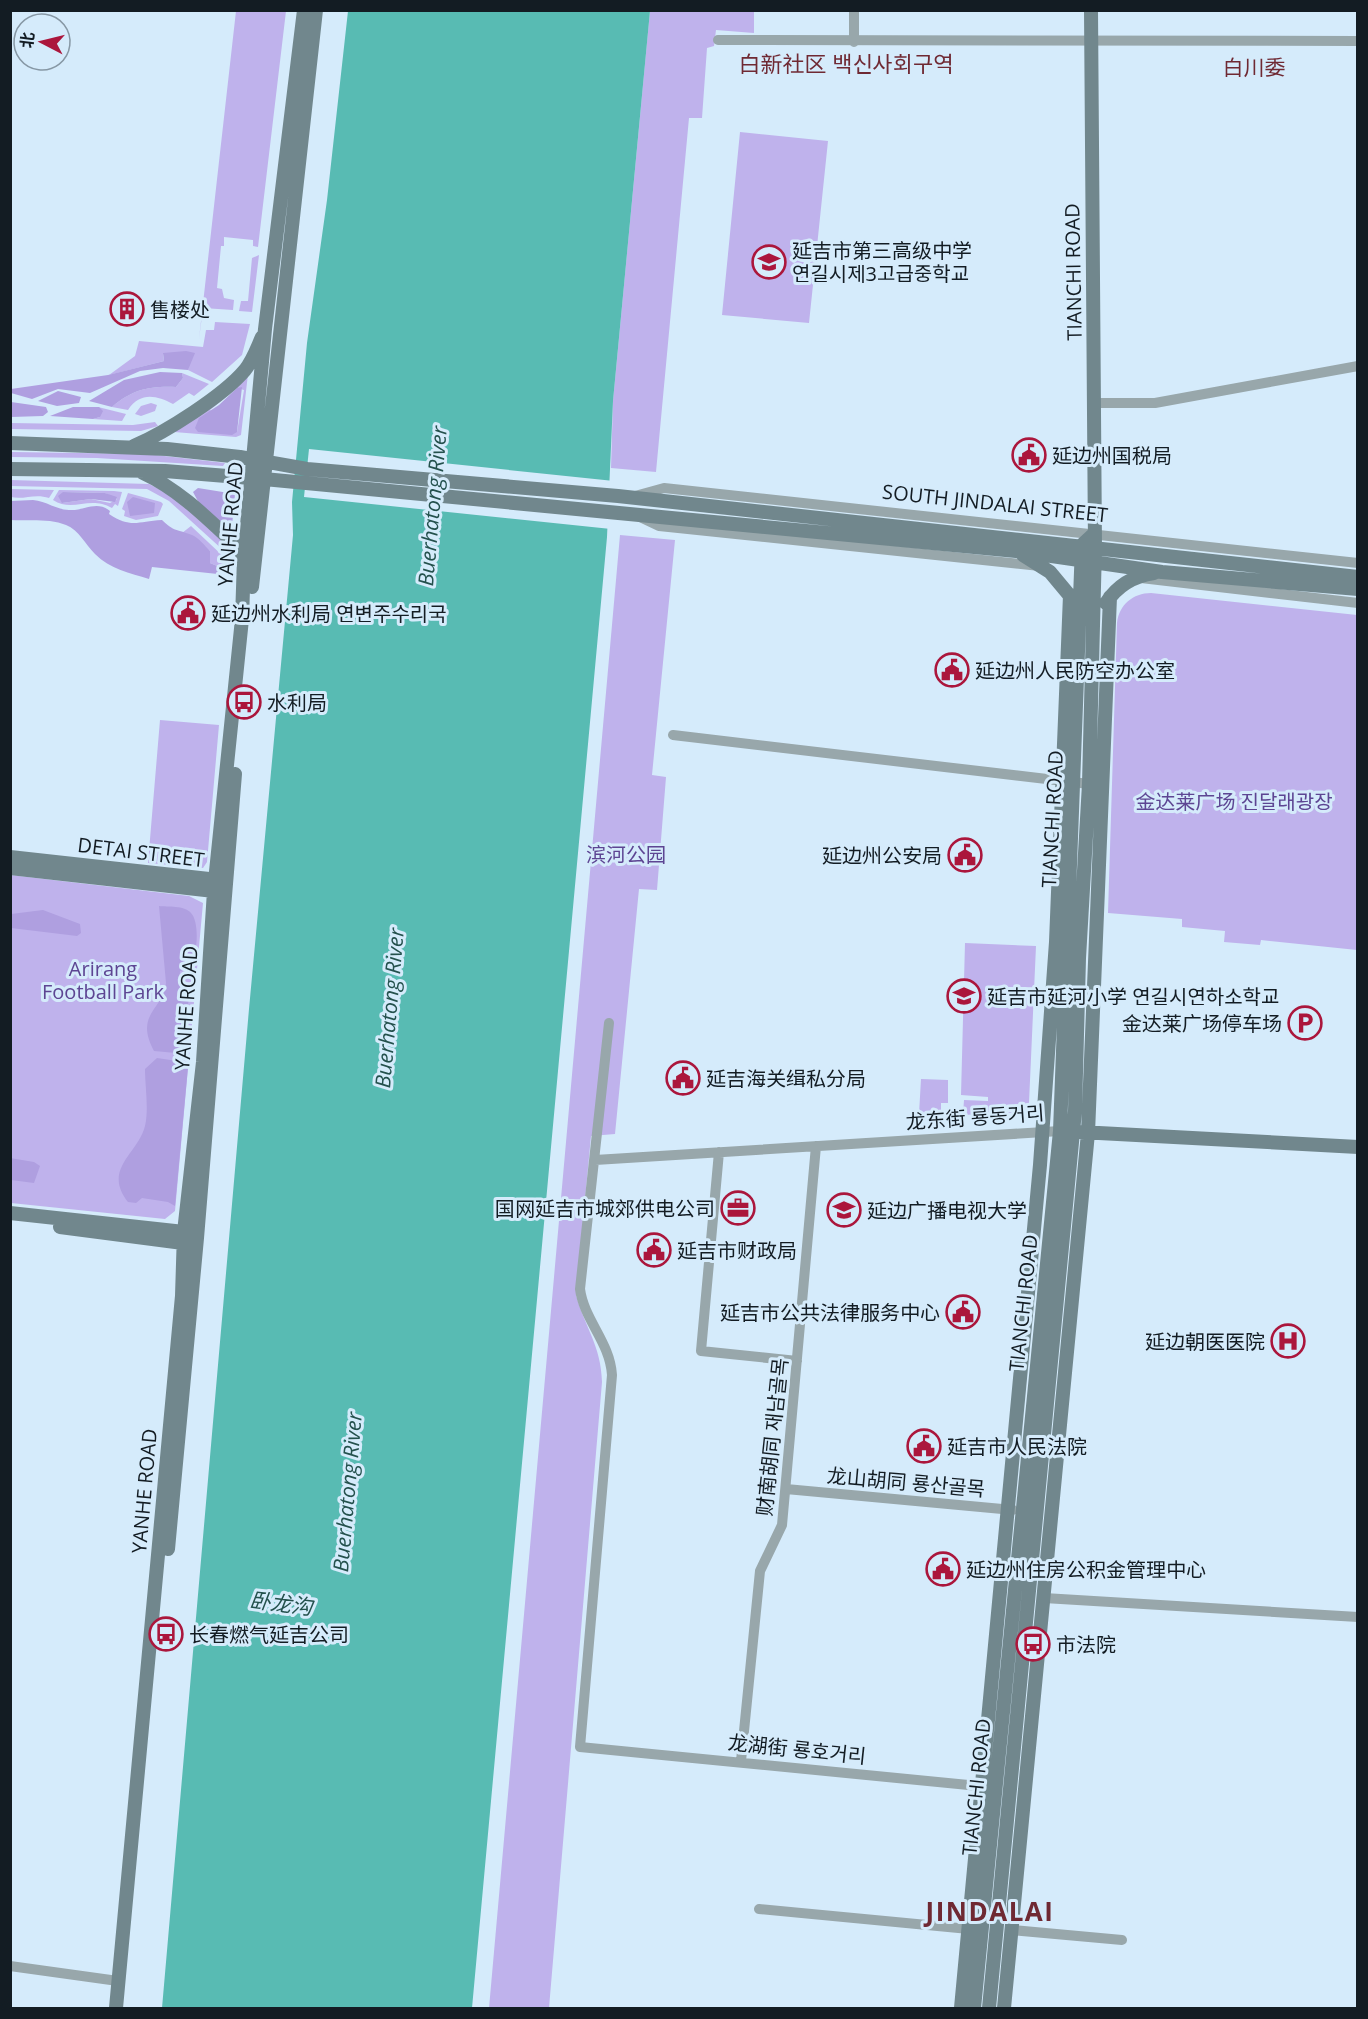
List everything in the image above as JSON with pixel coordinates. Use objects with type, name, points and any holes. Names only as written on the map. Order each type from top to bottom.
[{"type":"main road","name":"YANHE ROAD","points":[[260,461],[265,329],[304,10]]},
{"type":"main road","name":"YANHE ROAD","points":[[125,2008],[197,1238],[219,887],[248,635],[258,478],[316,10]]},
{"type":"main road","name":"TIANCHI ROAD","points":[[974,2008],[989,1787],[1016,1510],[1056,942],[1092,639],[1090,549],[1094,403],[1089,41],[1091,10]]},
{"type":"main road","points":[[132,447],[165,432],[236,378],[252,358],[265,329]]},
{"type":"main road","points":[[10,443],[132,447],[260,461],[307,476]]},
{"type":"main road","points":[[10,469],[135,470],[258,478],[307,476]]},
{"type":"main road","points":[[135,470],[176,492],[238,548],[244,558]]},
{"type":"main road","name":"SOUTH JINDALAI STREET","points":[[307,476],[623,497],[1358,576]]},
{"type":"main road","name":"SOUTH JINDALAI STREET","points":[[307,476],[622,512],[1016,551],[1090,549],[1162,572],[1358,589]]},
{"type":"main road","name":"YANHE ROAD","points":[[116,2008],[181,1308],[184,1237],[219,887],[242,619],[244,558],[258,478]]},
{"type":"main road","name":"TIANCHI ROAD","points":[[1016,1510],[1074,1132],[1065,942],[1076,782],[1079,608],[1090,549]]},
{"type":"main road","points":[[1016,551],[1042,566],[1070,595],[1079,608]]},
{"type":"main road","points":[[1092,639],[1098,618],[1117,589],[1138,578],[1162,572]]},
{"type":"main road","name":"TIANCHI ROAD","points":[[1004,2008],[1044,1598],[1074,1132],[1079,958],[1070,595]]},
{"type":"main road","name":"TIANCHI ROAD","points":[[989,2008],[1074,1132],[1096,935],[1110,597]]},
{"type":"main road","name":"DETAI STREET","points":[[10,857],[219,887]]},
{"type":"main road","name":"DETAI STREET","points":[[10,868],[219,887]]},
{"type":"main road","points":[[1079,958],[1096,935]]},
{"type":"main road","name":"龙东街 룡동거리","points":[[1074,1132],[1358,1147]]},
{"type":"main road","points":[[10,1213],[184,1237]]},
{"type":"main road","points":[[10,1222],[197,1238]]},
{"type":"main road","name":"TIANCHI ROAD","points":[[961,2008],[969,1929],[989,1787]]},
{"type":"street","points":[[854,10],[854,42]]},
{"type":"street","points":[[718,40],[1358,41]]},
{"type":"street","points":[[1094,403],[1155,403],[1358,366]]},
{"type":"street","points":[[622,512],[659,526],[1042,566]]},
{"type":"street","name":"SOUTH JINDALAI STREET","points":[[1090,549],[1358,563]]},
{"type":"street","points":[[1138,578],[1358,603]]},
{"type":"street","points":[[673,735],[1076,782]]},
{"type":"street","points":[[595,1160],[609,1023]]},
{"type":"street","name":"龙东街 룡동거리","points":[[595,1160],[1041,1132],[1074,1132]]},
{"type":"street","name":"财南胡同 재남골목","points":[[741,1761],[760,1571],[782,1525],[816,1146]]},
{"type":"street","points":[[719,1152],[701,1351],[797,1361]]},
{"type":"street","name":"龙湖街 룡호거리","points":[[595,1160],[580,1289],[586,1309],[609,1352],[612,1375],[580,1747],[1011,1789]]},
{"type":"street","name":"龙山胡同 룡산골목","points":[[786,1489],[1016,1510]]},
{"type":"street","points":[[1044,1598],[1358,1617]]},
{"type":"street","points":[[759,1909],[969,1929]]},
{"type":"street","points":[[1012,1930],[1122,1940]]},
{"type":"street","points":[[10,1966],[118,1981]]},
{"type":"green space","points":[[236,11],[286,11],[258,247],[253,246],[253,240],[224,237],[217,288],[222,289],[224,298],[234,300],[233,310],[203,308],[199,339]]},
{"type":"green space","points":[[650,11],[754,11],[754,33],[716,30],[714,46],[707,48],[702,118],[689,118],[656,472],[611,468],[613,401]]},
{"type":"green space","points":[[740,132],[828,141],[809,323],[722,315]]},
{"type":"green space","points":[[259,255],[252,312],[239,311],[241,301],[248,301],[252,258]]},
{"type":"green space","points":[[215,322],[250,324],[242,355],[212,382],[188,370],[189,363],[163,354],[164,361],[109,375],[135,356],[139,341],[203,347],[206,330],[214,330]]},
{"type":"green space","points":[[182,373],[209,384],[194,396],[189,393],[173,404],[149,397],[138,400],[128,410],[112,407],[135,392],[158,387],[176,387],[183,378]]},
{"type":"green space","points":[[248,374],[241,435],[236,437],[174,432]],"holes":[[[237,388],[244,390],[237,432],[210,410]]]},
{"type":"green space","points":[[151,403],[157,405],[155,411],[141,416],[135,414],[141,406]]},
{"type":"green space","points":[[98,407],[126,414],[122,421],[93,419],[100,417]]},
{"type":"green space","points":[[155,422],[158,426],[141,431],[11,429],[11,423],[133,425]]},
{"type":"green space","points":[[11,452],[147,454],[225,463],[223,466],[97,458],[11,457]]},
{"type":"green space","points":[[10,480],[149,484],[173,496],[228,546],[223,550],[169,501],[147,489],[11,486]]},
{"type":"green space","points":[[12,489],[54,490],[49,498],[39,496],[16,498],[11,497]]},
{"type":"green space","points":[[59,490],[122,492],[118,506],[115,504],[112,508],[96,503],[67,505],[53,500]],"holes":[[[63,492],[105,493],[117,499],[110,503],[91,499],[62,503]]]},
{"type":"green space","points":[[128,493],[161,502],[163,504],[158,516],[136,520],[124,516],[125,511],[122,509]]},
{"type":"green space","points":[[191,526],[225,558],[227,570],[210,563],[210,551],[182,533]]},
{"type":"green space","name":"滨河公园","points":[[620,535],[675,540],[652,775],[666,777],[657,890],[639,889],[615,1134],[591,1136],[576,1295],[599,1357],[602,1382],[549,2008],[489,2008]]},
{"type":"green space","name":"金达莱广场 진달래광장","points":[[1151,593],[1357,615],[1357,950],[1261,940],[1260,945],[1224,942],[1225,931],[1182,927],[1182,919],[1108,913],[1117,623],[1128,601],[1138,595]]},
{"type":"green space","points":[[160,720],[219,725],[207,862],[203,868],[148,863]]},
{"type":"green space","name":"Arirang Football Park","points":[[10,875],[189,896],[203,903],[175,1211],[165,1219],[11,1203]]},
{"type":"green space","points":[[965,943],[1036,946],[1029,1103],[1023,1112],[963,1115],[964,1100],[988,1101],[988,1097],[961,1095]]},
{"type":"green space","points":[[921,1079],[948,1080],[948,1103],[941,1103],[941,1117],[912,1119],[913,1114],[919,1114]]},
{"type":"shaded area","points":[[186,351],[195,353],[188,370],[163,368],[140,371],[90,393],[58,389],[32,399],[11,393],[11,389],[108,375],[164,361],[163,353]]},
{"type":"shaded area","points":[[160,372],[182,373],[183,378],[176,387],[158,387],[135,392],[112,407],[89,401],[124,380]]},
{"type":"shaded area","points":[[242,387],[237,432],[232,435],[198,432],[195,428],[199,418],[219,405],[237,388]]},
{"type":"shaded area","points":[[58,391],[81,397],[79,403],[57,406],[38,401]]},
{"type":"shaded area","points":[[11,402],[46,407],[48,412],[43,416],[11,417]]},
{"type":"shaded area","points":[[73,407],[99,407],[103,411],[100,417],[93,419],[50,416]]},
{"type":"shaded area","points":[[198,488],[235,494],[232,526],[226,529],[200,505],[193,492]]},
{"type":"shaded area","points":[[63,492],[105,493],[117,497],[115,502],[91,499],[62,503],[58,496]]},
{"type":"shaded area","points":[[133,497],[155,503],[154,513],[130,516],[127,502]]},
{"type":"shaded area","points":[[33,500],[65,510],[100,506],[110,511],[109,514],[117,519],[130,523],[162,520],[173,528],[199,540],[210,551],[210,563],[227,570],[227,575],[152,567],[149,579],[120,570],[101,559],[71,527],[46,521],[11,520],[11,501]]},
{"type":"shaded area","points":[[159,906],[188,910],[194,918],[197,932],[196,949],[191,963],[180,971],[179,985],[190,992],[184,1031],[176,1053],[154,1051],[147,1029],[148,1020],[164,992],[166,983]]},
{"type":"shaded area","points":[[43,910],[80,924],[81,933],[77,936],[11,928],[11,914]]},
{"type":"shaded area","points":[[157,1058],[177,1061],[177,1066],[188,1067],[175,1206],[168,1202],[142,1198],[136,1203],[128,1202],[121,1190],[119,1180],[124,1162],[145,1126],[147,1105],[145,1069]]},
{"type":"shaded area","points":[[10,1158],[34,1162],[40,1166],[34,1183],[11,1180]]},
{"type":"water","points":[[348,11],[650,11],[613,401],[607,537],[472,2008],[162,2008],[249,1009],[293,535],[292,502],[307,343],[327,200]]},
{"type":"pier","points":[[309,449],[614,481],[611,529],[304,497]]},
{"type":"place","name":"延吉市第三高级中学 연길시제3고급중학교","points":[[769,262]]},
{"type":"place","name":"售楼处","points":[[127,309]]},
{"type":"place","name":"延边州国税局","points":[[1029,455]]},
{"type":"place","name":"延边州水利局 연변주수리국","points":[[188,613]]},
{"type":"place","name":"延边州人民防空办公室","points":[[952,670]]},
{"type":"place","name":"水利局","points":[[244,702]]},
{"type":"place","name":"延边州公安局","points":[[965,855]]},
{"type":"place","name":"延吉市延河小学 연길시연하소학교","points":[[964,996]]},
{"type":"place","name":"金达莱广场停车场","points":[[1305,1023]]},
{"type":"place","name":"延吉海关缉私分局","points":[[683,1078]]},
{"type":"place","name":"国网延吉市城郊供电公司","points":[[738,1208]]},
{"type":"place","name":"延边广播电视大学","points":[[844,1210]]},
{"type":"place","name":"延吉市财政局","points":[[654,1250]]},
{"type":"place","name":"延吉市公共法律服务中心","points":[[963,1312]]},
{"type":"place","name":"延边朝医医院","points":[[1288,1341]]},
{"type":"place","name":"延吉市人民法院","points":[[924,1446]]},
{"type":"place","name":"延边州住房公积金管理中心","points":[[943,1569]]},
{"type":"place","name":"长春燃气延吉公司","points":[[166,1634]]},
{"type":"place","name":"市法院","points":[[1033,1644]]},
{"type":"district","name":"白新社区 백신사회구역","points":[[846,63]]},
{"type":"district","name":"白川委","points":[[1254,67]]},
{"type":"district","name":"JINDALAI","points":[[990,1911]]},
{"type":"water label","name":"Buerhatong River","points":[[432,506]]},
{"type":"water label","name":"Buerhatong River","points":[[389,1008]]},
{"type":"water label","name":"Buerhatong River","points":[[347,1492]]},
{"type":"water label","name":"卧龙沟","points":[[281,1603]]}]
